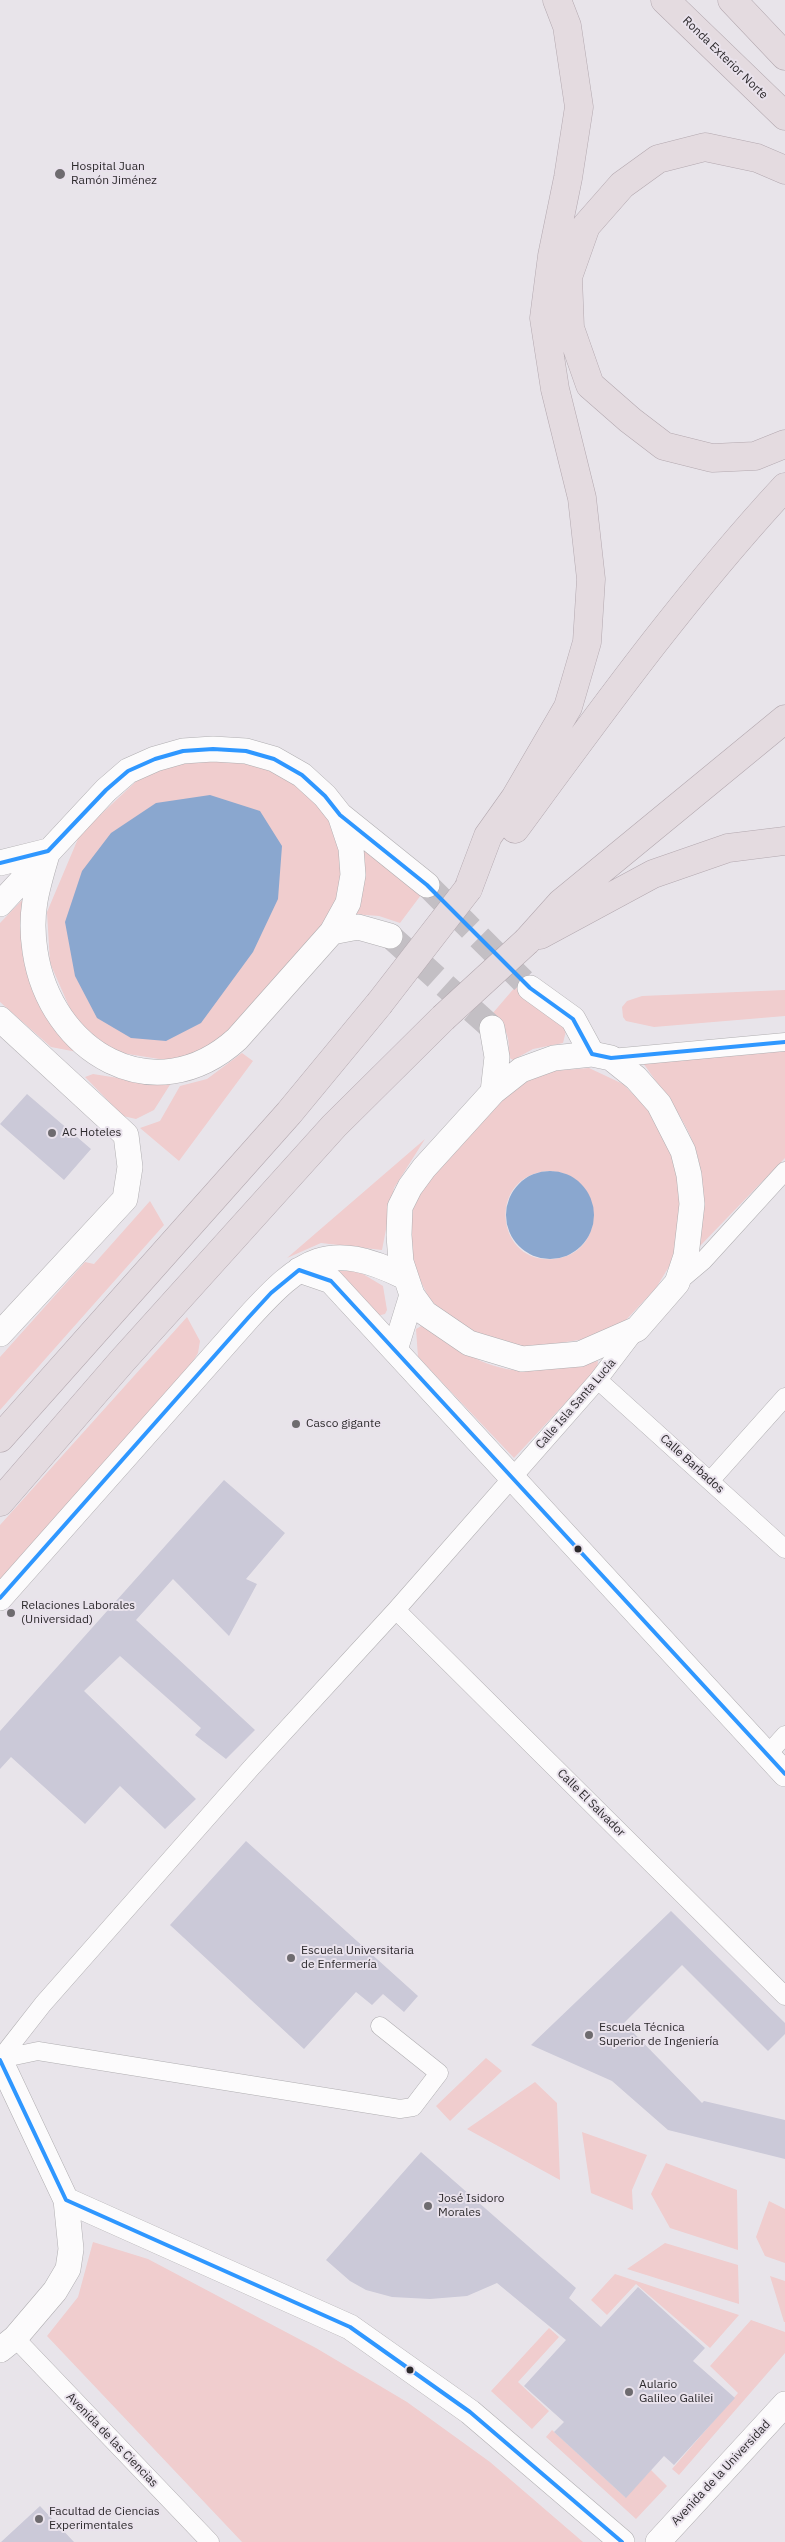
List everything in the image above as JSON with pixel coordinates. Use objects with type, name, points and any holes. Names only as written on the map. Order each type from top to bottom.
[{"type":"highway","points":[[0,1438],[288,1114],[379,1004],[468,889],[495,842],[516,798],[568,707],[587,642],[591,579],[582,498],[555,389],[544,318],[552,256],[568,178],[579,107],[567,26],[557,0]]},
{"type":"highway","name":"Ronda Exterior Norte","points":[[665,0],[785,116]]},
{"type":"highway","points":[[732,0],[785,56]]},
{"type":"highway","points":[[785,170],[756,158],[704,146],[658,158],[622,185],[586,226],[568,277],[570,328],[590,385],[630,420],[664,446],[712,458],[755,456],[785,444]]},
{"type":"highway","points":[[495,842],[702,582],[785,487]]},
{"type":"highway","points":[[0,1502],[123,1360],[322,1138],[443,1018],[528,941],[567,911],[785,719]]},
{"type":"highway","points":[[567,911],[653,874],[728,848],[785,841]]},
{"type":"street","points":[[0,904],[106,790],[128,771],[155,759],[183,751],[213,749],[246,751],[274,759],[302,776],[325,796],[340,815],[427,885]]},
{"type":"street","points":[[49,1062],[107,1061],[150,1073],[177,1072],[205,1063],[222,1053],[238,1039],[332,932],[348,903],[353,875],[351,848],[340,815]]},
{"type":"street","points":[[0,863],[48,851]]},
{"type":"street","points":[[48,851],[33,900],[35,951],[41,977],[53,1004],[67,1026],[84,1043],[107,1061]]},
{"type":"street","points":[[332,932],[358,927],[390,936]]},
{"type":"street","points":[[530,988],[574,1019],[602,1056],[636,1078],[659,1104],[683,1151],[689,1175],[692,1204],[686,1256],[677,1283]]},
{"type":"street","points":[[0,1019],[126,1134],[130,1167],[125,1199],[3,1324]]},
{"type":"street","points":[[492,1028],[497,1057],[493,1092]]},
{"type":"street","points":[[395,1350],[408,1286],[399,1236],[400,1207],[410,1187],[424,1168],[493,1092],[521,1070],[554,1058],[785,1042]]},
{"type":"street","points":[[0,1598],[254,1311],[271,1293],[298,1270],[320,1259],[349,1257],[382,1266],[408,1286],[425,1312],[469,1343],[522,1360],[580,1354],[637,1328],[677,1283],[703,1261],[785,1171]]},
{"type":"street","points":[[298,1270],[331,1281],[785,1774]]},
{"type":"street","name":"Calle Isla Santa Lucía","points":[[0,2059],[43,2004],[251,1768],[396,1610],[598,1380],[637,1328]]},
{"type":"street","name":"Calle Barbados","points":[[598,1380],[785,1549]]},
{"type":"street","points":[[710,1481],[785,1397]]},
{"type":"street","name":"Calle El Salvador","points":[[396,1610],[785,1996]]},
{"type":"street","points":[[767,1755],[785,1735]]},
{"type":"street","points":[[7,2344],[56,2292],[68,2269],[71,2248],[66,2200],[0,2059],[38,2051],[400,2109],[413,2107],[439,2072],[380,2026]]},
{"type":"street","points":[[66,2200],[350,2328],[470,2412],[622,2542]]},
{"type":"street","name":"Avenida de las Ciencias","points":[[7,2344],[210,2542]]},
{"type":"street","name":"Avenida de la Universidad","points":[[658,2542],[785,2404]]},
{"type":"shaded area","points":[[210,756],[272,767],[326,809],[342,856],[339,898],[319,931],[218,1044],[172,1061],[115,1052],[75,1020],[50,963],[47,912],[80,834],[144,774]]},
{"type":"shaded area","points":[[360,838],[421,895],[400,923],[379,916],[353,914]]},
{"type":"shaded area","points":[[26,896],[22,942],[23,958],[27,973],[32,988],[47,1016],[77,1052],[51,1047],[0,1002],[0,923]]},
{"type":"shaded area","points":[[516,986],[567,1027],[563,1043],[533,1049],[513,1060],[508,1057],[509,1044],[504,1028],[492,1014]]},
{"type":"shaded area","points":[[785,990],[785,1016],[654,1027],[626,1021],[623,1017],[622,1007],[627,1001],[642,996]]},
{"type":"shaded area","points":[[785,1051],[785,1158],[699,1247],[702,1187],[696,1151],[680,1116],[643,1063]]},
{"type":"shaded area","points":[[242,1053],[253,1061],[179,1161],[140,1128],[160,1121],[180,1086],[207,1079]]},
{"type":"shaded area","points":[[589,1068],[623,1084],[656,1117],[680,1166],[682,1213],[673,1260],[656,1288],[625,1321],[585,1339],[521,1349],[467,1331],[430,1300],[412,1264],[409,1211],[423,1185],[487,1111],[523,1083],[553,1071]],"holes":[[[547,1171],[566,1175],[580,1184],[589,1197],[593,1213],[592,1229],[585,1243],[572,1253],[554,1259],[535,1257],[520,1249],[510,1235],[506,1220],[507,1203],[514,1188],[527,1177]]]},
{"type":"shaded area","points":[[93,1074],[156,1084],[173,1080],[154,1110],[136,1119],[123,1116],[85,1077]]},
{"type":"shaded area","points":[[425,1139],[394,1188],[382,1250],[321,1243],[287,1258]]},
{"type":"shaded area","points":[[150,1201],[164,1225],[0,1410],[0,1357],[85,1262],[94,1264]]},
{"type":"shaded area","points":[[335,1270],[358,1271],[383,1286],[387,1310],[385,1314],[377,1316]]},
{"type":"shaded area","points":[[187,1317],[200,1341],[198,1353],[190,1366],[0,1580],[0,1525]]},
{"type":"shaded area","points":[[423,1325],[465,1353],[488,1364],[522,1371],[598,1361],[597,1369],[514,1458],[418,1357],[416,1329]]},
{"type":"shaded area","points":[[486,2058],[502,2071],[450,2121],[436,2106]]},
{"type":"shaded area","points":[[535,2082],[557,2103],[560,2180],[467,2129]]},
{"type":"shaded area","points":[[582,2132],[647,2155],[632,2190],[633,2210],[591,2193]]},
{"type":"shaded area","points":[[666,2163],[737,2190],[738,2250],[670,2228],[651,2194]]},
{"type":"shaded area","points":[[769,2201],[785,2209],[785,2263],[765,2256],[756,2237]]},
{"type":"shaded area","points":[[93,2242],[148,2259],[316,2348],[407,2402],[490,2462],[583,2542],[242,2542],[47,2336],[78,2297]]},
{"type":"shaded area","points":[[665,2243],[738,2265],[739,2304],[627,2269]]},
{"type":"shaded area","points":[[615,2274],[739,2315],[710,2348],[636,2284],[607,2315],[591,2300]]},
{"type":"shaded area","points":[[770,2276],[785,2281],[785,2322],[784,2322]]},
{"type":"shaded area","points":[[751,2320],[785,2332],[785,2353],[679,2475],[672,2469],[738,2393],[710,2366]]},
{"type":"shaded area","points":[[549,2328],[559,2337],[518,2382],[549,2411],[532,2429],[491,2391]]},
{"type":"shaded area","points":[[552,2430],[625,2497],[651,2470],[667,2486],[636,2519],[546,2437]]},
{"type":"water","points":[[210,795],[260,811],[282,846],[278,899],[253,952],[201,1023],[166,1041],[131,1038],[97,1018],[75,976],[65,922],[82,871],[111,833],[156,803]]},
{"type":"water","points":[[550,1171],[567,1174],[575,1178],[587,1190],[591,1198],[594,1215],[591,1232],[587,1240],[575,1252],[567,1256],[550,1259],[533,1256],[525,1252],[513,1240],[509,1232],[506,1215],[509,1198],[513,1190],[525,1178],[533,1174]]},
{"type":"building","points":[[27,1094],[91,1149],[64,1180],[0,1124]]},
{"type":"building","points":[[224,1480],[285,1533],[246,1579],[257,1584],[229,1636],[173,1579],[136,1620],[255,1730],[226,1759],[195,1735],[201,1728],[120,1656],[84,1691],[196,1799],[165,1829],[120,1786],[85,1824],[11,1757],[0,1769],[0,1731]]},
{"type":"building","name":"Escuela Universitaria de Enfermería","points":[[246,1841],[418,1996],[404,2012],[383,1994],[372,2005],[356,1992],[304,2049],[170,1925]]},
{"type":"building","name":"Escuela Técnica Superior de Ingeniería","points":[[671,1911],[785,2023],[785,2034],[768,2051],[682,1965],[624,2023],[702,2103],[704,2101],[785,2120],[785,2159],[668,2130],[612,2081],[531,2045]]},
{"type":"building","points":[[421,2152],[576,2288],[569,2298],[601,2327],[638,2287],[705,2348],[693,2361],[735,2398],[674,2465],[664,2456],[626,2498],[554,2432],[564,2422],[524,2386],[566,2340],[497,2283],[467,2296],[430,2299],[392,2297],[366,2290],[350,2281],[326,2260]]},
{"type":"building","name":"Facultad de Ciencias Experimentales","points":[[40,2506],[74,2542],[1,2542]]},
{"type":"tunnel","points":[[427,885],[530,988]]},
{"type":"tunnel","points":[[390,936],[492,1028]]},
{"type":"transit line","points":[[0,863],[48,851],[106,790],[128,771],[155,759],[183,751],[213,749],[246,751],[274,759],[302,775],[325,796],[340,815],[427,885],[530,988],[573,1019],[592,1054],[611,1058],[785,1042]]},
{"type":"transit line","points":[[0,1598],[248,1318],[271,1293],[299,1270],[331,1281],[785,1774]]},
{"type":"transit line","points":[[0,2060],[66,2200],[350,2327],[470,2412],[622,2542]]},
{"type":"place","name":"Hospital Juan Ramón Jiménez","points":[[60,174]]},
{"type":"place","name":"AC Hoteles","points":[[52,1133]]},
{"type":"place","name":"Casco gigante","points":[[296,1424]]},
{"type":"place","name":"Relaciones Laborales (Universidad)","points":[[11,1613]]},
{"type":"place","name":"Escuela Universitaria de Enfermería","points":[[291,1958]]},
{"type":"place","name":"Escuela Técnica Superior de Ingeniería","points":[[589,2035]]},
{"type":"place","name":"José Isidoro Morales","points":[[428,2206]]},
{"type":"place","name":"Aulario Galileo Galilei","points":[[629,2392]]},
{"type":"place","name":"Facultad de Ciencias Experimentales","points":[[39,2519]]}]
